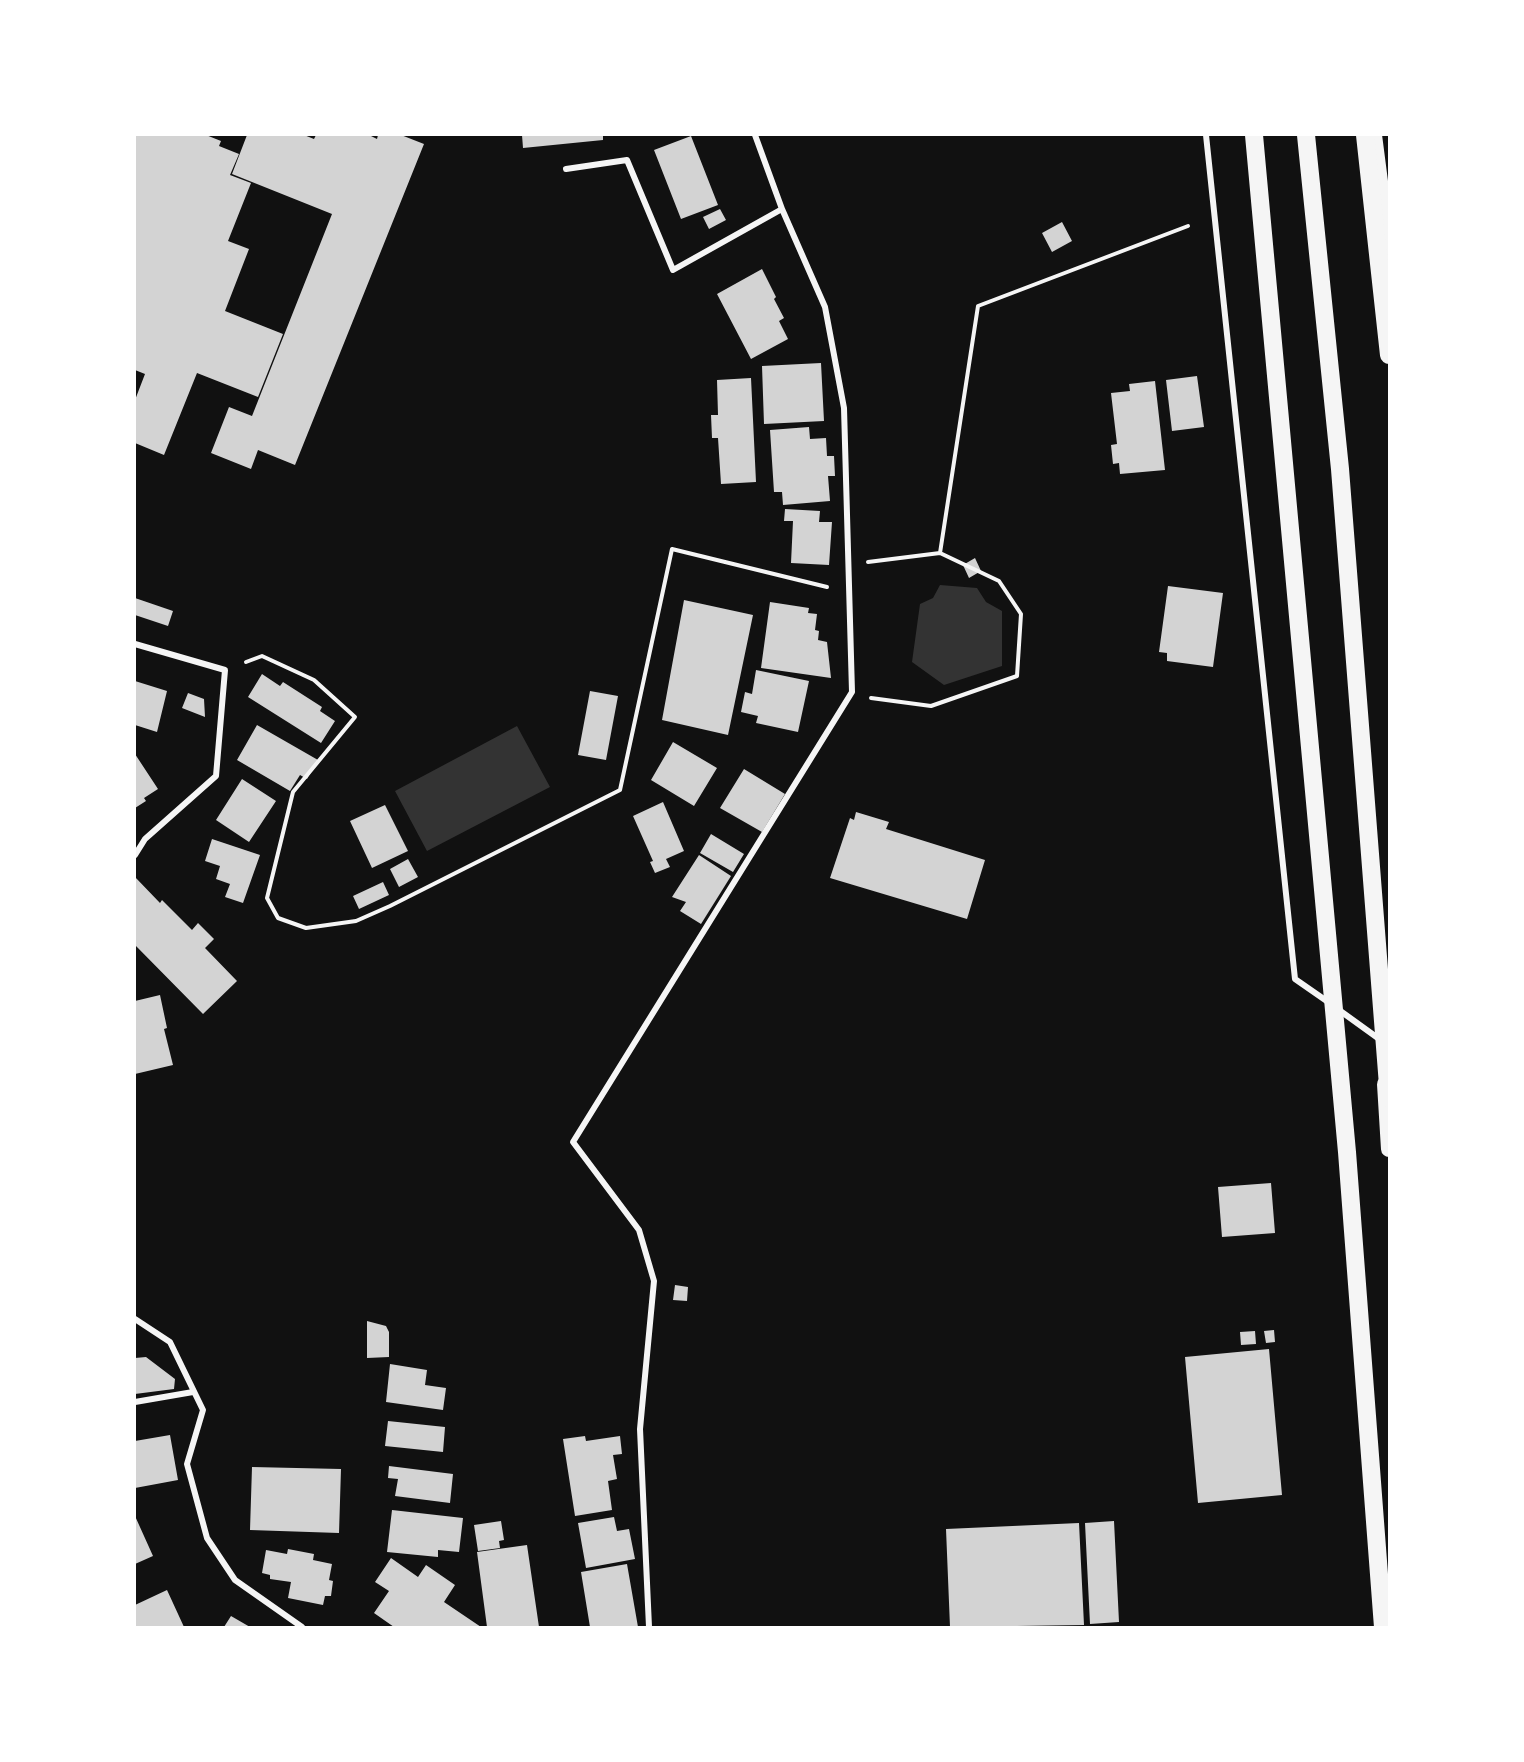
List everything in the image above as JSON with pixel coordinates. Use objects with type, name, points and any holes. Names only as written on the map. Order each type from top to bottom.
[{"type":"highway","points":[[1254,135],[1347,1152],[1383,1627]]},
{"type":"highway","points":[[1299,135],[1349,554],[1389,1149]]},
{"type":"highway","points":[[1306,135],[1341,480],[1389,1098]]},
{"type":"highway","points":[[1365,135],[1389,356]]},
{"type":"highway","points":[[1374,135],[1389,280]]},
{"type":"street","points":[[650,1627],[639,1429],[654,1281],[639,1230],[573,1142],[852,692],[844,408],[825,307],[782,209],[755,135]]},
{"type":"street","points":[[1206,135],[1295,979],[1382,1042]]},
{"type":"street","points":[[566,169],[627,160],[673,270],[782,209]]},
{"type":"street","points":[[135,644],[225,670],[216,776],[145,839],[135,855]]},
{"type":"street","points":[[135,1319],[170,1342],[203,1410],[187,1464],[207,1538],[235,1580],[303,1627]]},
{"type":"street","points":[[135,1402],[193,1392]]},
{"type":"path","points":[[940,553],[978,306],[1188,226]]},
{"type":"path","points":[[225,670],[262,656],[314,680],[355,717],[293,792],[267,898],[278,918],[306,928],[356,921],[620,790],[672,549],[848,592]]},
{"type":"path","points":[[848,564],[940,553],[999,580],[1021,614],[1017,676],[931,706],[849,695]]},
{"type":"shaded area","points":[[940,585],[977,588],[986,602],[1002,611],[1002,666],[944,685],[912,662],[920,604],[933,598]]},
{"type":"shaded area","points":[[517,726],[550,787],[427,851],[395,791]]},
{"type":"building","points":[[135,135],[206,135],[221,141],[219,146],[239,154],[230,175],[251,183],[228,241],[249,249],[225,311],[283,334],[258,397],[197,373],[164,455],[135,443],[135,400],[145,374],[135,370]]},
{"type":"building","points":[[247,135],[304,135],[314,139],[316,135],[369,135],[377,139],[378,135],[401,135],[424,144],[295,465],[258,450],[251,469],[211,453],[229,407],[252,416],[332,214],[232,174]]},
{"type":"building","points":[[522,135],[603,135],[603,140],[523,148]]},
{"type":"building","points":[[691,136],[718,205],[681,219],[654,150]]},
{"type":"building","points":[[720,209],[726,220],[709,229],[703,217]]},
{"type":"building","points":[[1062,222],[1072,241],[1052,252],[1042,233]]},
{"type":"building","points":[[762,269],[784,318],[779,321],[788,339],[751,359],[717,294]]},
{"type":"building","points":[[821,363],[824,421],[764,424],[762,366]]},
{"type":"building","points":[[1197,376],[1204,427],[1172,431],[1166,380]]},
{"type":"building","points":[[751,378],[756,482],[721,484],[718,438],[712,438],[711,415],[718,415],[717,380]]},
{"type":"building","points":[[1155,381],[1165,470],[1120,474],[1119,463],[1113,464],[1111,445],[1117,444],[1111,393],[1130,391],[1129,384]]},
{"type":"building","points":[[809,427],[810,439],[826,438],[827,456],[834,456],[835,476],[828,476],[830,501],[783,505],[782,492],[774,492],[770,430]]},
{"type":"building","points":[[785,509],[820,511],[819,522],[832,522],[829,565],[791,563],[793,521],[784,521]]},
{"type":"building","points":[[975,558],[981,571],[969,578],[963,565]]},
{"type":"building","points":[[1168,586],[1223,593],[1213,667],[1167,661],[1167,653],[1159,652]]},
{"type":"building","points":[[135,598],[173,611],[168,626],[135,615]]},
{"type":"building","points":[[684,600],[753,615],[728,735],[662,720]]},
{"type":"building","points":[[770,602],[809,608],[808,613],[817,614],[815,630],[819,631],[818,640],[827,642],[831,678],[761,668]]},
{"type":"building","points":[[756,670],[809,681],[798,732],[756,723],[758,716],[741,712],[745,692],[752,694]]},
{"type":"building","points":[[262,674],[280,686],[283,682],[322,707],[320,711],[335,721],[321,743],[248,697]]},
{"type":"building","points":[[135,681],[167,691],[157,732],[135,725]]},
{"type":"building","points":[[590,691],[618,696],[606,760],[578,755]]},
{"type":"building","points":[[188,693],[204,699],[205,717],[182,708]]},
{"type":"building","points":[[257,725],[318,760],[307,779],[300,775],[290,791],[237,760]]},
{"type":"building","points":[[673,742],[717,768],[694,806],[651,780]]},
{"type":"building","points":[[135,754],[158,789],[144,798],[146,801],[135,808]]},
{"type":"building","points":[[744,769],[785,794],[762,832],[720,808]]},
{"type":"building","points":[[242,779],[276,801],[249,842],[216,820]]},
{"type":"building","points":[[663,802],[684,851],[666,859],[670,867],[655,873],[650,862],[653,861],[633,816]]},
{"type":"building","points":[[385,805],[408,851],[372,868],[350,821]]},
{"type":"building","points":[[856,812],[889,822],[886,829],[985,860],[967,919],[830,878],[850,818],[854,820]]},
{"type":"building","points":[[711,834],[744,854],[733,872],[700,853]]},
{"type":"building","points":[[212,839],[260,855],[243,903],[225,897],[230,884],[216,879],[220,866],[205,861]]},
{"type":"building","points":[[699,855],[731,876],[701,924],[680,911],[686,902],[672,897]]},
{"type":"building","points":[[408,859],[418,877],[399,887],[390,869]]},
{"type":"building","points":[[135,877],[160,903],[162,900],[192,930],[198,923],[214,939],[205,948],[237,981],[203,1014],[135,945]]},
{"type":"building","points":[[383,882],[389,895],[359,909],[353,896]]},
{"type":"building","points":[[160,995],[167,1028],[164,1029],[173,1065],[135,1074],[135,1001]]},
{"type":"building","points":[[1271,1183],[1275,1233],[1222,1237],[1218,1187]]},
{"type":"building","points":[[675,1285],[688,1287],[687,1301],[673,1300]]},
{"type":"building","points":[[367,1321],[386,1326],[389,1332],[389,1357],[367,1358]]},
{"type":"building","points":[[1274,1330],[1275,1342],[1266,1343],[1264,1331]]},
{"type":"building","points":[[1255,1331],[1256,1344],[1241,1345],[1240,1332]]},
{"type":"building","points":[[1269,1349],[1282,1495],[1198,1503],[1185,1357]]},
{"type":"building","points":[[146,1357],[175,1379],[174,1389],[135,1394],[135,1358]]},
{"type":"building","points":[[390,1364],[427,1370],[425,1385],[446,1388],[443,1410],[386,1402]]},
{"type":"building","points":[[388,1421],[445,1427],[443,1452],[385,1446]]},
{"type":"building","points":[[170,1435],[178,1480],[135,1488],[135,1441]]},
{"type":"building","points":[[585,1436],[586,1441],[620,1436],[622,1454],[613,1455],[617,1479],[608,1481],[612,1510],[575,1516],[563,1439]]},
{"type":"building","points":[[389,1466],[453,1474],[450,1503],[395,1496],[398,1479],[388,1478]]},
{"type":"building","points":[[252,1467],[341,1469],[339,1533],[250,1530]]},
{"type":"building","points":[[392,1510],[463,1518],[459,1552],[438,1550],[438,1557],[387,1552]]},
{"type":"building","points":[[135,1516],[153,1556],[135,1564]]},
{"type":"building","points":[[614,1517],[617,1531],[629,1529],[635,1559],[586,1568],[578,1523]]},
{"type":"building","points":[[501,1521],[504,1540],[499,1541],[500,1548],[478,1551],[474,1525]]},
{"type":"building","points":[[1114,1521],[1119,1622],[1090,1624],[1085,1523]]},
{"type":"building","points":[[1079,1523],[1084,1625],[950,1627],[946,1529]]},
{"type":"building","points":[[527,1545],[539,1627],[487,1627],[477,1552]]},
{"type":"building","points":[[288,1549],[314,1554],[313,1560],[332,1564],[329,1580],[333,1581],[331,1596],[325,1596],[323,1605],[288,1598],[291,1582],[270,1579],[270,1575],[262,1573],[266,1550],[287,1554]]},
{"type":"building","points":[[391,1558],[418,1577],[426,1565],[455,1585],[444,1602],[481,1627],[394,1627],[374,1613],[389,1591],[375,1582]]},
{"type":"building","points":[[627,1564],[638,1627],[590,1627],[581,1572]]},
{"type":"building","points":[[167,1590],[184,1627],[135,1627],[135,1605]]},
{"type":"building","points":[[231,1616],[250,1627],[224,1627]]}]
